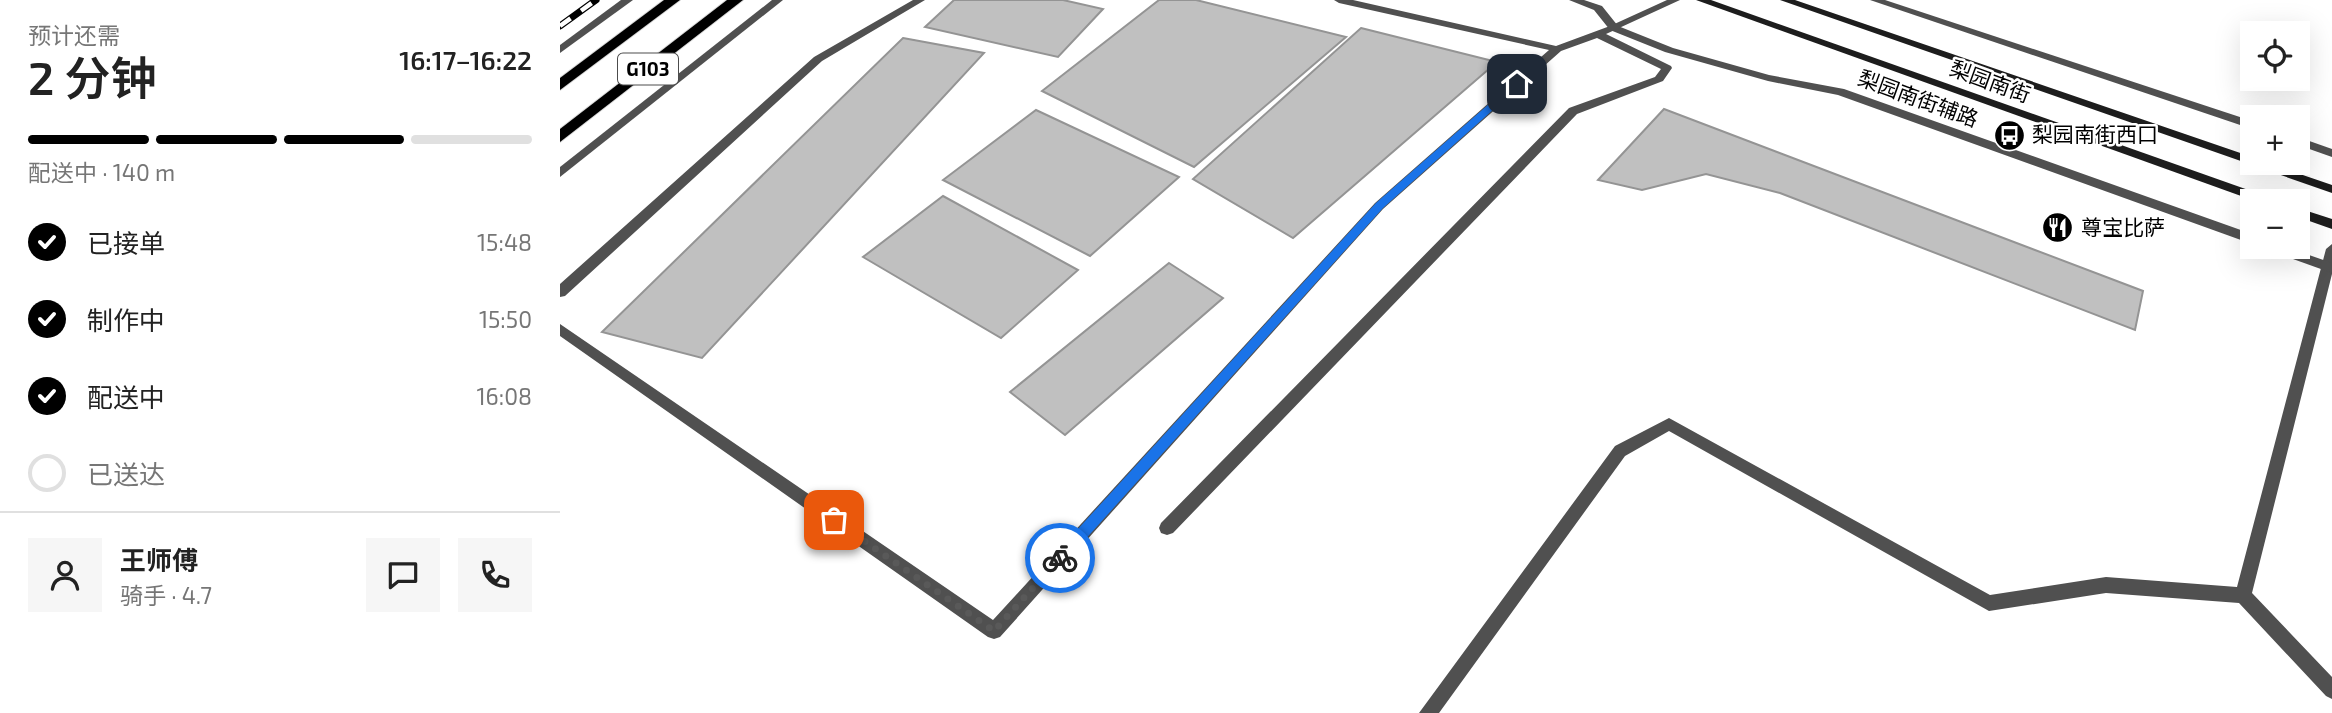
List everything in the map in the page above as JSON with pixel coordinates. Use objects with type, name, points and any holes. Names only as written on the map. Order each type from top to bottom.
[{"type":"highway","name":"G103","points":[[560,85],[673,0]]},
{"type":"highway","name":"G103","points":[[560,137],[736,0]]},
{"type":"main road","name":"梨园南街","points":[[1701,0],[2240,192]]},
{"type":"main road","name":"梨园南街","points":[[1785,0],[2240,157]]},
{"type":"main road","name":"梨园南街","points":[[2292,175],[2332,189]]},
{"type":"main road","points":[[2310,217],[2332,225]]},
{"type":"street","points":[[560,50],[628,0]]},
{"type":"street","points":[[560,173],[778,0]]},
{"type":"street","points":[[560,292],[818,59],[920,0]]},
{"type":"street","points":[[1339,0],[1557,49]]},
{"type":"street","name":"梨园南街辅路","points":[[1574,0],[1598,8],[1614,28],[1669,50],[1768,78],[1839,92],[2240,235]]},
{"type":"street","points":[[560,329],[994,631],[1379,206],[1557,49],[1614,28],[1675,0]]},
{"type":"street","points":[[1875,0],[2240,121]]},
{"type":"street","points":[[1167,528],[1573,111],[1659,79],[1667,68],[1597,34]]},
{"type":"street","points":[[2310,145],[2332,153]]},
{"type":"street","points":[[2242,595],[2330,267],[2332,249]]},
{"type":"street","points":[[2307,259],[2330,267]]},
{"type":"street","points":[[1428,713],[1620,451],[1669,424],[1989,603],[2106,585],[2242,595],[2332,690]]},
{"type":"building","points":[[954,0],[1063,0],[1103,9],[1058,57],[925,27]]},
{"type":"building","points":[[1159,0],[1196,0],[1346,37],[1194,167],[1042,91]]},
{"type":"building","points":[[1361,28],[1497,62],[1293,238],[1193,179]]},
{"type":"building","points":[[903,38],[984,53],[702,358],[602,332]]},
{"type":"building","points":[[1664,109],[2143,291],[2135,330],[1780,193],[1706,174],[1642,190],[1598,180]]},
{"type":"building","points":[[1036,110],[1179,177],[1090,256],[943,180]]},
{"type":"building","points":[[943,196],[1078,270],[1001,338],[863,257]]},
{"type":"building","points":[[1169,263],[1223,298],[1065,435],[1010,392]]},
{"type":"railway","points":[[560,26],[596,0]]},
{"type":"way so far","points":[[834,520],[994,631],[1060,558]]},
{"type":"place","name":"梨园南街西口","points":[[2009,135]]},
{"type":"place","name":"尊宝比萨","points":[[2058,228]]},
{"type":"route","points":[[1060,558],[1379,206],[1517,84]]}]
